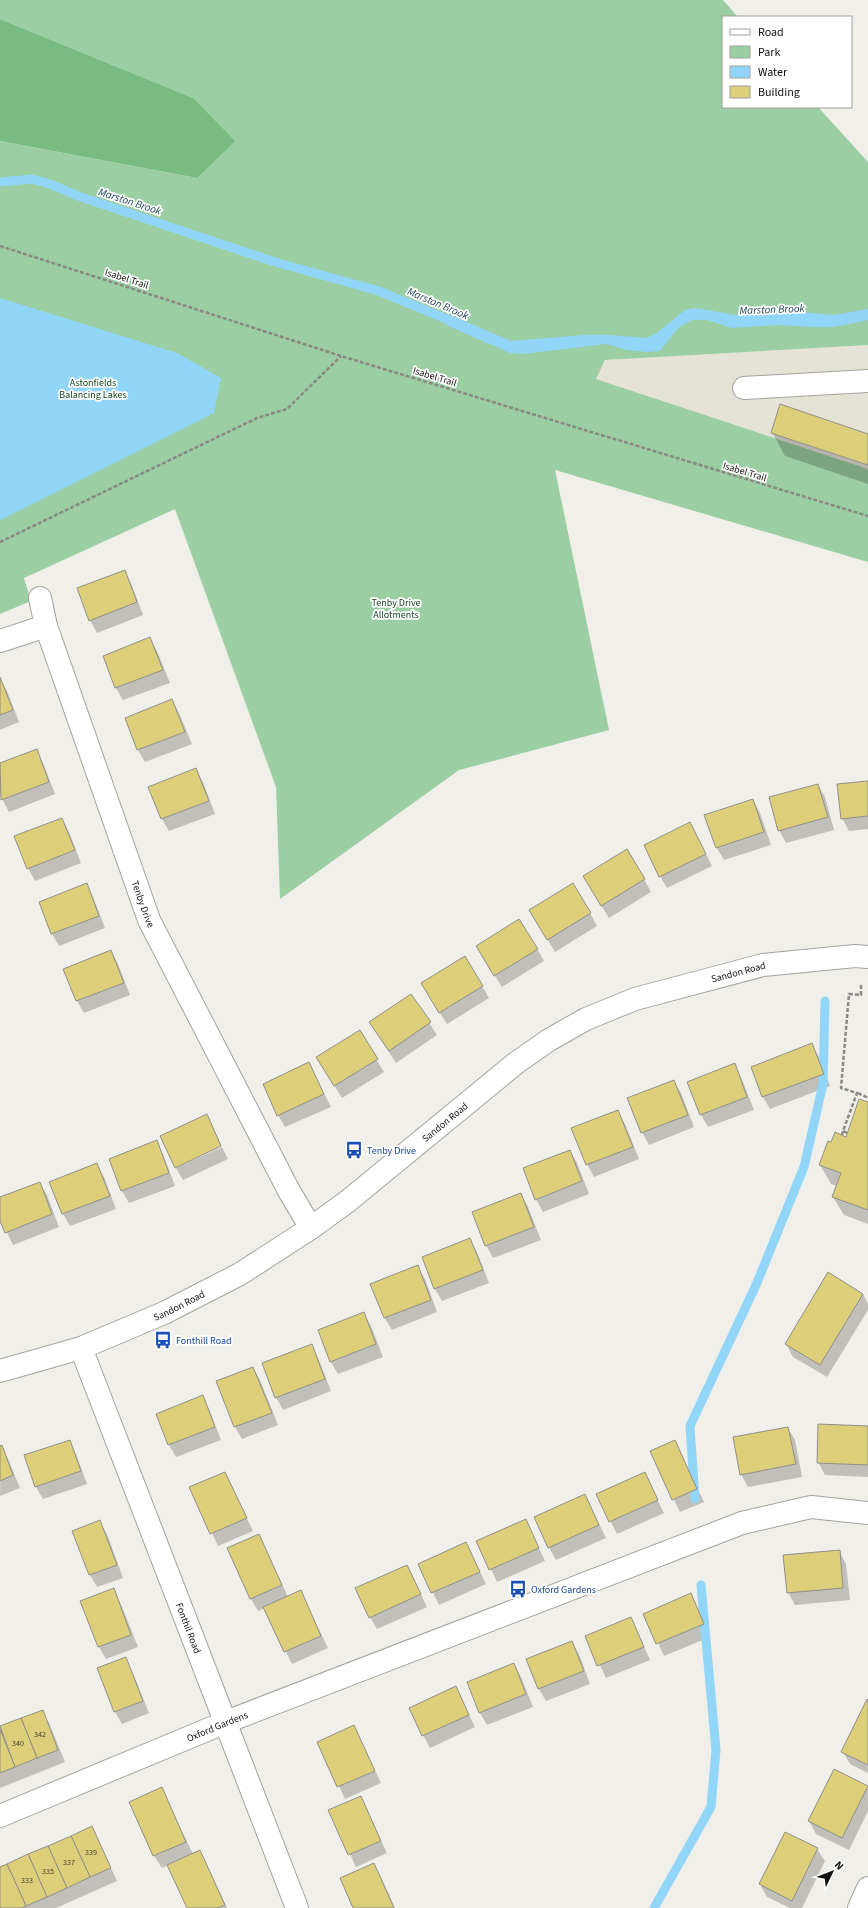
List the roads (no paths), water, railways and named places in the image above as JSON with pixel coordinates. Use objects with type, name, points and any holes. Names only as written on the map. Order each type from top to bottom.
[{"type":"street","points":[[744,388],[868,381]]},
{"type":"street","name":"Tenby Drive","points":[[40,598],[46,626],[149,920],[289,1191],[311,1228]]},
{"type":"street","points":[[0,641],[46,626]]},
{"type":"street","name":"Sandon Road","points":[[0,1372],[81,1348],[164,1313],[233,1277],[311,1228],[348,1201],[516,1063],[549,1040],[586,1019],[636,999],[763,966],[864,957]]},
{"type":"street","name":"Fonthil Road","points":[[81,1348],[297,1908]]},
{"type":"street","name":"Oxford Gardens","points":[[0,1816],[226,1722],[742,1523],[811,1507],[868,1513]]},
{"type":"street","points":[[859,1908],[868,1888]]},
{"type":"water","name":"Astonfields Balancing Lakes","points":[[0,298],[177,353],[221,378],[214,413],[0,520]]},
{"type":"water","points":[[695,308],[736,315],[780,310],[834,315],[868,309],[868,320],[834,327],[779,325],[732,328],[707,320],[692,320],[678,328],[660,351],[647,352],[627,350],[606,344],[523,354],[510,353],[446,325],[455,317],[511,341],[584,335],[610,335],[647,338],[658,332],[685,310]]},
{"type":"waterway","name":"Marston Brook","points":[[0,182],[32,179],[50,184],[78,196],[275,262],[379,291],[461,325]]},
{"type":"waterway","points":[[695,1499],[690,1426],[756,1285],[804,1167],[823,1084],[825,1001]]},
{"type":"waterway","points":[[654,1908],[711,1807],[716,1750],[701,1585]]},
{"type":"place","name":"Tenby Drive","points":[[354,1150]]},
{"type":"place","name":"Fonthill Road","points":[[163,1340]]},
{"type":"place","name":"Oxford Gardens","points":[[518,1589]]},
{"type":"park label","name":"Tenby Drive Allotments","points":[[396,608]]}]
